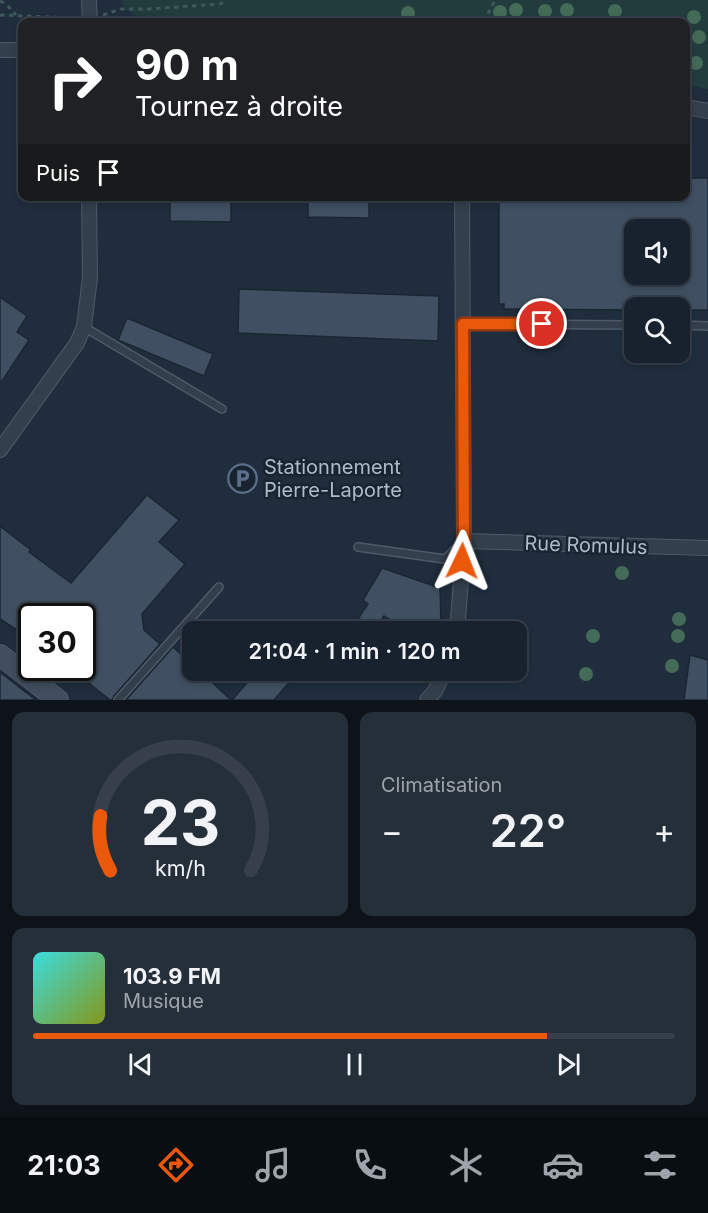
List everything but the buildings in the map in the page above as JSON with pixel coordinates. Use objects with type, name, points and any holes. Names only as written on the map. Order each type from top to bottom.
[{"type":"street","points":[[89,0],[90,18]]},
{"type":"street","points":[[0,51],[18,50]]},
{"type":"street","points":[[690,106],[708,104]]},
{"type":"street","points":[[690,108],[708,111]]},
{"type":"street","points":[[0,450],[77,343],[84,327],[90,277],[89,201]]},
{"type":"street","points":[[458,621],[464,541],[462,201]]},
{"type":"street","name":"Rue Romulus","points":[[464,541],[708,548]]},
{"type":"street","points":[[0,655],[58,700]]},
{"type":"street","points":[[427,700],[440,681]]},
{"type":"lane","points":[[463,324],[624,325]]},
{"type":"lane","points":[[690,325],[708,326]]},
{"type":"lane","points":[[84,327],[222,409]]},
{"type":"lane","points":[[358,547],[445,559],[464,541]]},
{"type":"lane","points":[[118,700],[219,587]]},
{"type":"path","points":[[0,0],[17,16]]},
{"type":"path","points":[[98,18],[121,9],[220,4],[226,0]]},
{"type":"path","points":[[486,18],[495,0]]},
{"type":"path","points":[[0,15],[46,18]]},
{"type":"green space","points":[[121,0],[708,0],[708,89],[690,86],[690,18],[140,18],[125,9]]},
{"type":"place","name":"Stationnement Pierre-Laporte","points":[[243,479]]},
{"type":"route","points":[[462,561],[464,541],[463,324],[542,324]]}]
